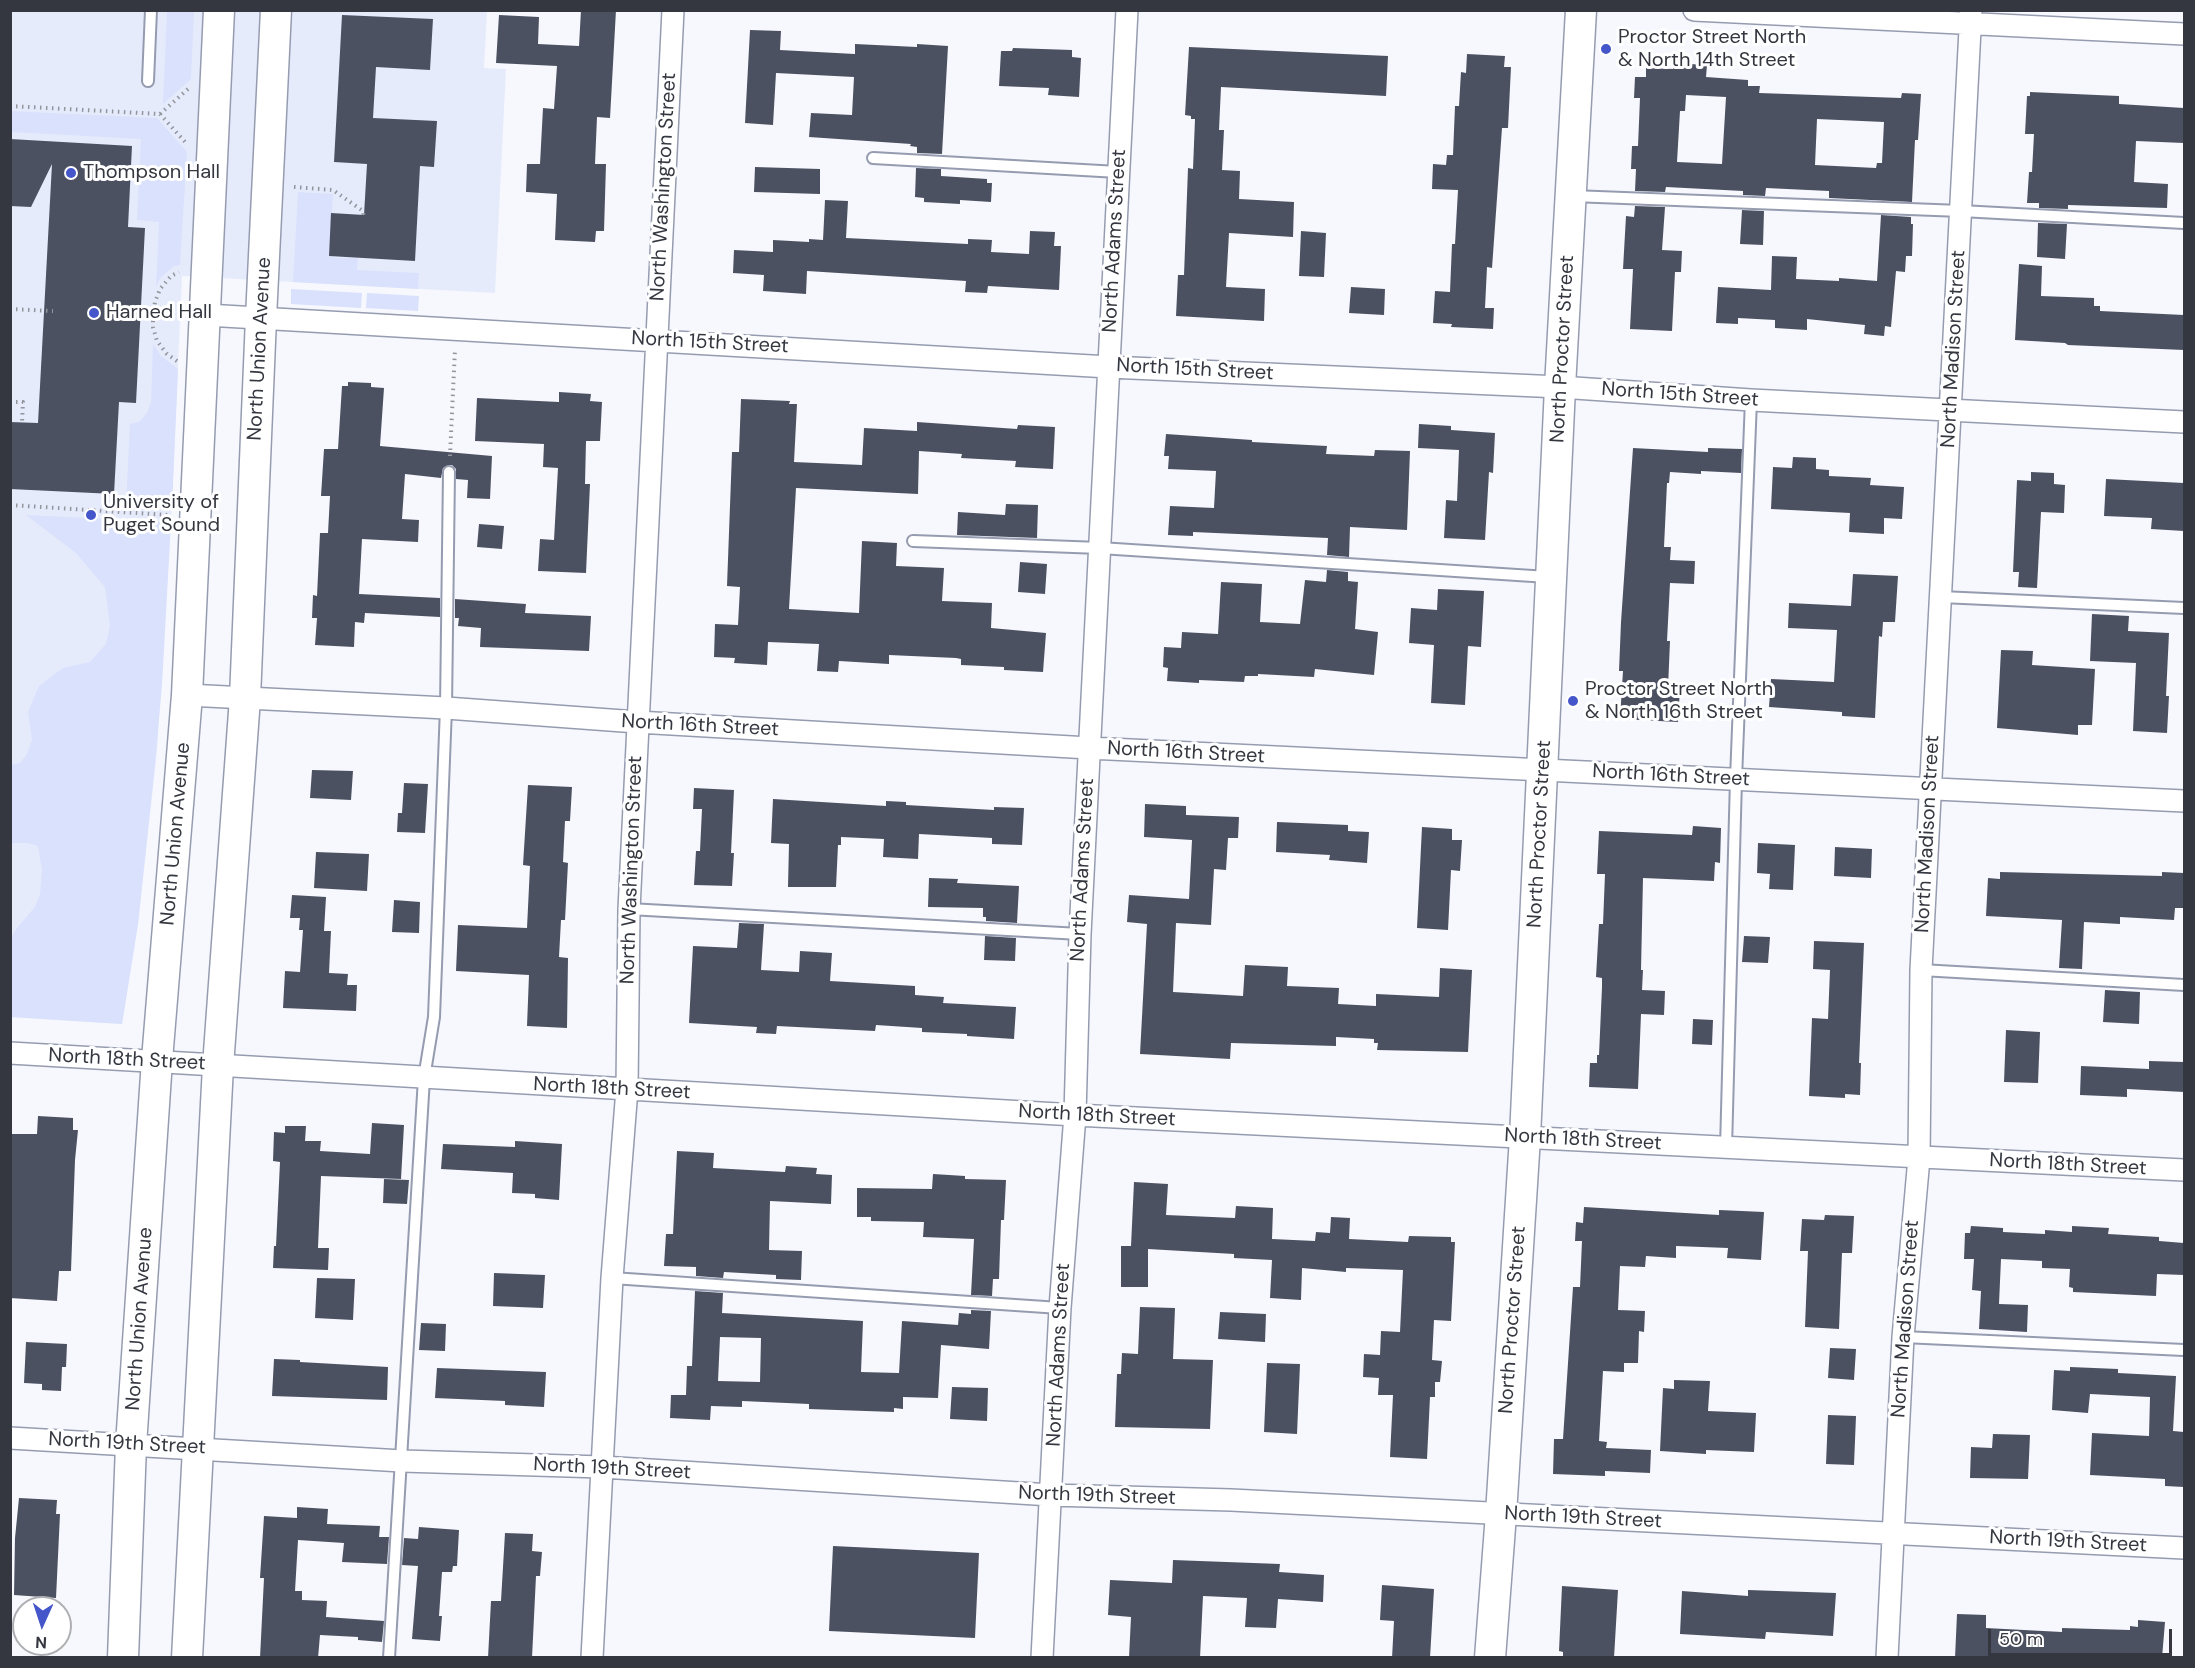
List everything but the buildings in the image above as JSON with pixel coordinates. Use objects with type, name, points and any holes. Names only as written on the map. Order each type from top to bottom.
[{"type":"street","name":"North Union Avenue","points":[[123,1658],[131,1445],[157,1060],[187,695],[219,10]]},
{"type":"street","name":"North Union Avenue","points":[[188,1658],[218,1066],[245,698],[276,10]]},
{"type":"street","name":"North Washington Street","points":[[592,1658],[612,1278],[627,1089],[629,909],[673,10]]},
{"type":"street","name":"North Adams Street","points":[[1042,1658],[1060,1308],[1075,1115],[1080,934],[1127,10]]},
{"type":"street","name":"North Proctor Street","points":[[1490,1658],[1502,1514],[1525,1137],[1560,387],[1581,10]]},
{"type":"street","points":[[1694,10],[1971,17],[2184,34]]},
{"type":"street","name":"North Madison Street","points":[[1887,1658],[1903,1336],[1919,1158],[1921,970],[1971,17]]},
{"type":"street","name":"North 15th Street","points":[[206,315],[1109,367],[1560,387],[1751,400],[2184,422]]},
{"type":"street","name":"North 16th Street","points":[[187,695],[446,708],[637,722],[1089,748],[2184,801]]},
{"type":"street","name":"North 18th Street","points":[[10,1053],[1075,1115],[2184,1170]]},
{"type":"street","name":"North 19th Street","points":[[10,1438],[402,1461],[602,1467],[1051,1495],[1232,1500],[2184,1548]]},
{"type":"lane","points":[[148,81],[151,10]]},
{"type":"lane","points":[[873,158],[1118,172]]},
{"type":"lane","points":[[1572,196],[1961,211],[2184,223]]},
{"type":"lane","points":[[1726,1148],[1736,780],[1751,400]]},
{"type":"lane","points":[[389,1658],[424,1078],[434,1017],[446,708],[449,472]]},
{"type":"lane","points":[[913,541],[1100,548],[1552,577]]},
{"type":"lane","points":[[1941,597],[2184,608]]},
{"type":"lane","points":[[629,909],[1080,934]]},
{"type":"lane","points":[[1921,970],[2184,985]]},
{"type":"lane","points":[[612,1278],[1060,1308]]},
{"type":"lane","points":[[1903,1336],[2184,1350]]},
{"type":"path","points":[[160,114],[195,83]]},
{"type":"path","points":[[10,106],[160,114],[192,149]]},
{"type":"path","points":[[294,187],[333,190],[363,211],[364,219]]},
{"type":"path","points":[[181,363],[161,348],[154,333],[153,316],[160,289],[171,276],[185,270]]},
{"type":"path","points":[[10,309],[53,311]]},
{"type":"path","points":[[136,315],[174,317]]},
{"type":"path","points":[[449,472],[456,329]]},
{"type":"path","points":[[10,402],[24,402],[22,423]]},
{"type":"path","points":[[10,505],[175,515]]},
{"type":"shaded area","name":"University of Puget Sound","points":[[10,11],[487,11],[484,68],[506,69],[495,293],[182,276],[171,522],[157,751],[138,924],[122,1024],[11,1017]]},
{"type":"shaded area","points":[[167,11],[194,11],[191,79],[163,104]]},
{"type":"shaded area","points":[[10,111],[157,118],[187,152],[180,265],[174,266],[160,278],[156,287],[159,222],[137,220],[141,139],[11,132]]},
{"type":"shaded area","points":[[298,192],[333,194],[329,256],[358,258],[357,270],[419,273],[418,289],[293,282]]},
{"type":"shaded area","points":[[291,289],[362,293],[361,308],[291,304]]},
{"type":"shaded area","points":[[367,293],[419,296],[418,311],[366,308]]},
{"type":"shaded area","points":[[153,344],[161,356],[178,369],[172,508],[126,505],[130,424],[139,422],[147,413],[151,403]]},
{"type":"shaded area","points":[[26,515],[171,522],[155,764],[138,924],[122,1024],[11,1017],[11,938],[35,907],[40,894],[42,870],[38,846],[11,843],[11,765],[20,763],[27,754],[32,740],[28,712],[39,686],[63,668],[90,662],[106,644],[110,626],[105,587],[76,553]]},
{"type":"place","name":"Proctor Street North & North 14th Street","points":[[1606,49]]},
{"type":"place","name":"Thompson Hall","points":[[71,173]]},
{"type":"place","name":"Harned Hall","points":[[94,313]]},
{"type":"place","name":"University of Puget Sound","points":[[91,515]]},
{"type":"place","name":"Proctor Street North & North 16th Street","points":[[1573,701]]}]
